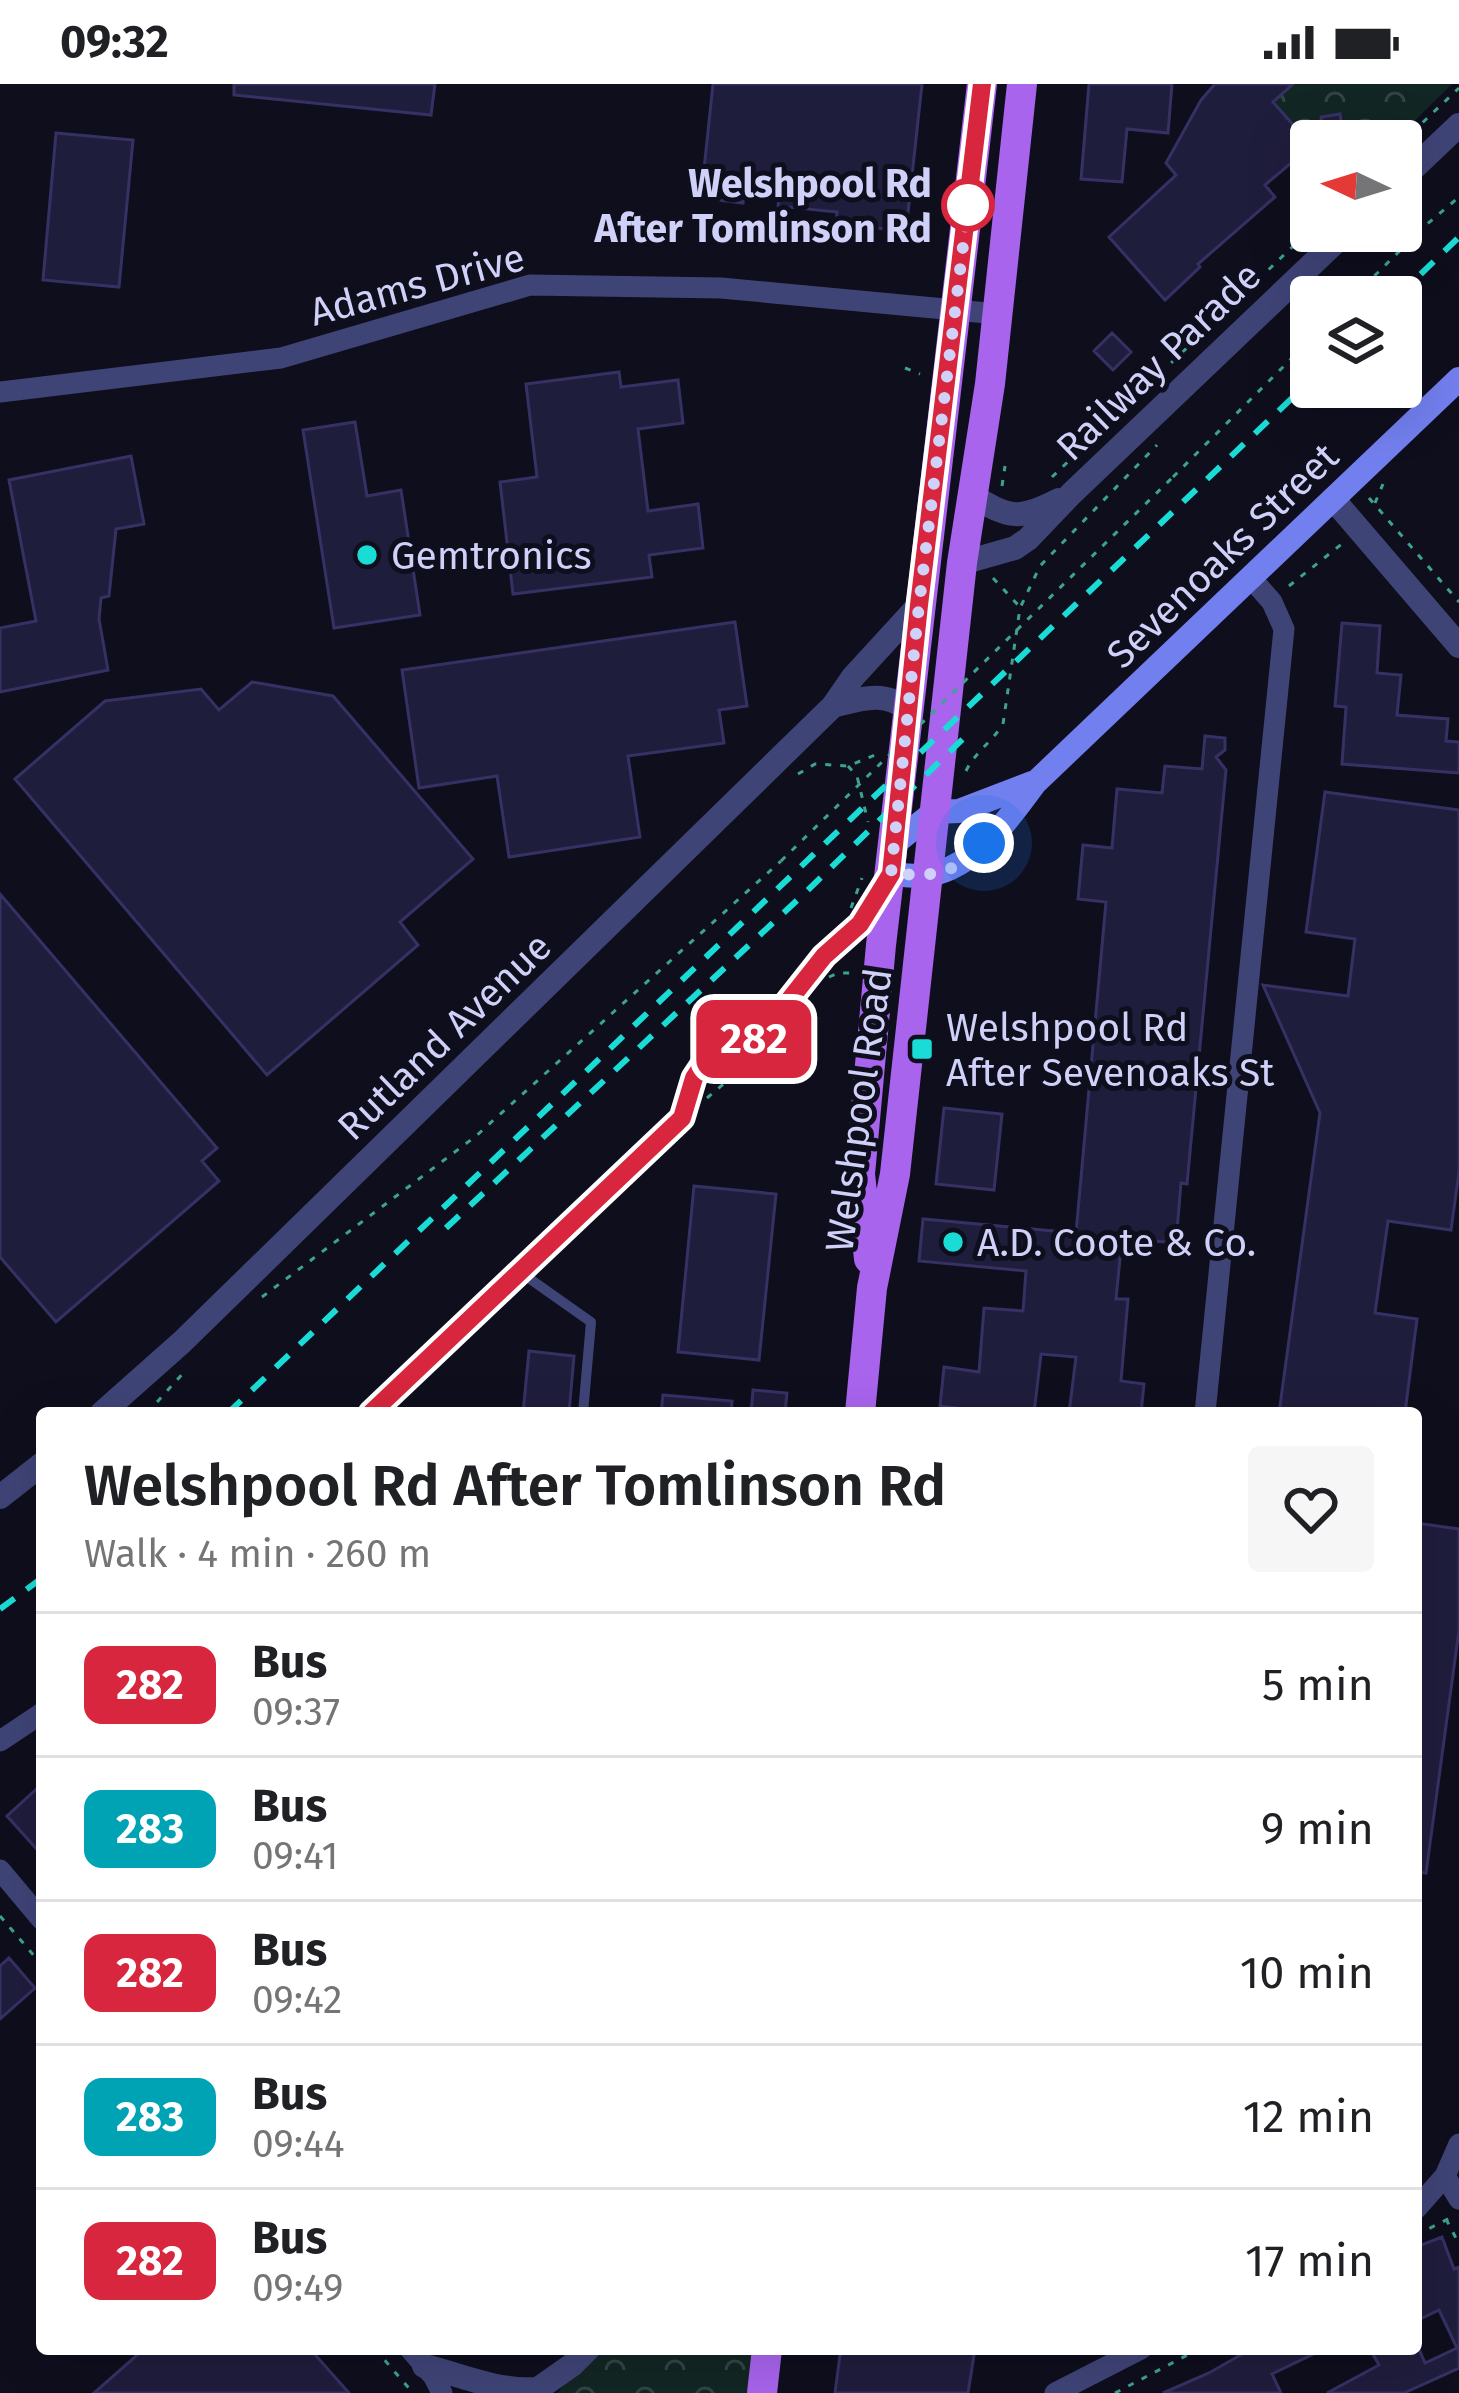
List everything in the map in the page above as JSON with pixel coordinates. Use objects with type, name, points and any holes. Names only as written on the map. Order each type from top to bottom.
[{"type":"main road","name":"Welshpool Road","points":[[872,1288],[860,1174],[881,945],[880,856],[908,710],[982,84]]},
{"type":"main road","name":"Welshpool Road","points":[[861,1407],[872,1288],[895,1174],[962,563],[998,314],[1022,84]]},
{"type":"main road","name":"Sevenoaks Street","points":[[1034,783],[959,811],[934,812],[880,856],[926,875],[960,866],[1008,820],[1034,783],[1459,379]]},
{"type":"main road","points":[[763,2393],[766,2355]]},
{"type":"street","points":[[1422,160],[1459,124]]},
{"type":"street","name":"Railway Parade","points":[[962,563],[1016,548],[1028,539],[1325,252]]},
{"type":"street","name":"Adams Drive","points":[[0,392],[281,358],[530,285],[721,288],[998,314]]},
{"type":"street","name":"Railway Parade","points":[[973,496],[999,512],[1025,514],[1072,494]]},
{"type":"street","points":[[1333,499],[1459,646]]},
{"type":"street","points":[[1205,1407],[1284,628],[1272,602],[1251,578]]},
{"type":"street","name":"Rutland Avenue","points":[[109,1407],[199,1325],[833,706],[919,605]]},
{"type":"street","points":[[833,706],[876,697],[898,702],[908,710]]},
{"type":"street","points":[[377,1407],[682,1118]]},
{"type":"street","points":[[0,1497],[36,1469]]},
{"type":"street","points":[[0,1741],[36,1717]]},
{"type":"street","points":[[0,1870],[36,1912]]},
{"type":"street","points":[[1422,2202],[1445,2176],[1459,2144]]},
{"type":"street","points":[[1445,2176],[1459,2199]]},
{"type":"street","points":[[428,2371],[542,2392],[580,2357]]},
{"type":"street","points":[[1055,2393],[1110,2357]]},
{"type":"street","points":[[428,2371],[460,2393]]},
{"type":"lane","points":[[682,1118],[702,1066],[753,1040],[824,956],[855,928],[880,856]]},
{"type":"lane","points":[[520,1272],[592,1322],[584,1407]]},
{"type":"path","points":[[1422,123],[1459,88]]},
{"type":"path","points":[[1374,276],[1459,197]]},
{"type":"path","points":[[1047,482],[1290,250]]},
{"type":"path","points":[[262,1297],[476,1136],[781,861],[1290,361]]},
{"type":"path","points":[[963,778],[973,757],[993,741],[1003,724],[1020,608],[1040,566],[1155,447]]},
{"type":"path","points":[[1354,480],[1459,602]]},
{"type":"path","points":[[1272,602],[1381,511]]},
{"type":"path","points":[[848,766],[857,776],[880,856],[851,905],[855,928]]},
{"type":"path","points":[[153,1407],[188,1369]]},
{"type":"path","points":[[0,1916],[36,1957]]},
{"type":"path","points":[[1422,2232],[1459,2213]]},
{"type":"path","points":[[1446,2219],[1459,2244]]},
{"type":"path","points":[[380,2355],[413,2393]]},
{"type":"path","points":[[1115,2393],[1188,2355]]},
{"type":"green space","points":[[1287,84],[1452,84],[1415,120],[1290,121],[1272,100]]},
{"type":"green space","points":[[582,2355],[766,2355],[762,2393],[558,2393]]},
{"type":"building","points":[[234,84],[435,84],[431,115],[234,95]]},
{"type":"building","points":[[713,84],[922,84],[906,231],[836,224],[837,212],[778,206],[781,182],[746,178],[743,203],[701,198]]},
{"type":"building","points":[[1089,84],[1172,84],[1168,133],[1127,129],[1122,182],[1081,179]]},
{"type":"building","points":[[1215,84],[1293,84],[1273,102],[1290,121],[1290,164],[1265,185],[1275,197],[1198,264],[1165,300],[1109,237],[1176,175],[1166,163]]},
{"type":"building","points":[[56,133],[133,140],[119,287],[43,280]]},
{"type":"building","points":[[1112,333],[1131,352],[1113,370],[1094,351]]},
{"type":"building","points":[[619,372],[621,387],[678,380],[683,423],[638,429],[648,511],[698,504],[703,548],[649,555],[652,577],[513,594],[500,482],[537,477],[526,384]]},
{"type":"building","name":"Gemtronics","points":[[355,422],[367,496],[401,490],[420,615],[334,628],[303,430]]},
{"type":"building","points":[[131,456],[144,524],[116,529],[109,596],[101,598],[99,619],[108,670],[0,692],[0,628],[36,621],[9,480]]},
{"type":"building","points":[[735,622],[747,706],[719,710],[724,743],[628,756],[640,837],[509,857],[497,776],[419,788],[402,670]]},
{"type":"building","points":[[1342,623],[1380,626],[1377,673],[1401,675],[1397,715],[1448,719],[1446,741],[1459,742],[1459,773],[1342,764],[1346,707],[1335,706]]},
{"type":"building","points":[[252,682],[333,696],[473,859],[400,922],[418,945],[267,1075],[15,779],[105,701],[201,689],[219,710]]},
{"type":"building","points":[[1205,736],[1225,738],[1225,750],[1216,757],[1226,770],[1187,1184],[1181,1183],[1176,1243],[1122,1238],[1116,1299],[1128,1299],[1121,1381],[1144,1384],[1142,1407],[1070,1407],[1076,1357],[1041,1354],[1035,1407],[940,1406],[944,1367],[979,1372],[984,1308],[1023,1311],[1026,1271],[919,1261],[923,1219],[1076,1233],[1106,902],[1078,899],[1083,845],[1112,848],[1117,789],[1162,793],[1165,766],[1202,769]]},
{"type":"building","points":[[1325,792],[1459,810],[1459,1172],[1451,1230],[1388,1221],[1375,1313],[1417,1319],[1406,1407],[1280,1407],[1320,1113],[1263,985],[1348,996],[1355,939],[1306,932]]},
{"type":"building","points":[[0,894],[217,1148],[202,1161],[219,1181],[56,1322],[0,1257]]},
{"type":"building","points":[[944,1108],[1002,1114],[994,1190],[936,1184]]},
{"type":"building","points":[[694,1186],[776,1194],[759,1360],[678,1352]]},
{"type":"building","points":[[529,1351],[574,1356],[570,1407],[524,1407]]},
{"type":"building","points":[[753,1390],[787,1393],[786,1407],[752,1407]]},
{"type":"building","points":[[663,1395],[732,1401],[732,1407],[662,1407]]},
{"type":"building","points":[[1422,1524],[1459,1529],[1459,1630],[1426,1873],[1422,1873]]},
{"type":"building","points":[[36,1789],[36,1848],[7,1816]]},
{"type":"building","points":[[9,1958],[35,1988],[0,2019],[0,1966]]},
{"type":"building","points":[[1442,2237],[1454,2269],[1459,2267],[1459,2368],[1404,2393],[1327,2393],[1379,2365],[1373,2355],[1422,2355],[1425,2363],[1457,2348],[1439,2310],[1422,2318],[1422,2245]]},
{"type":"building","points":[[137,2355],[315,2355],[349,2393],[94,2393]]},
{"type":"building","points":[[840,2355],[974,2355],[968,2393],[835,2393]]},
{"type":"building","points":[[1240,2355],[1312,2355],[1272,2374],[1281,2393],[1163,2393]]},
{"type":"railway","points":[[1419,276],[1459,237]]},
{"type":"railway","points":[[234,1407],[1290,400]]},
{"type":"railway","points":[[446,1228],[973,729]]},
{"type":"railway","points":[[0,1609],[36,1582]]},
{"type":"bus line","name":"282","points":[[377,1407],[682,1118],[702,1066],[729,1055],[771,1023],[824,956],[860,924],[891,874],[982,84]]},
{"type":"place","name":"Welshpool Rd After Tomlinson Rd","points":[[968,205]]},
{"type":"place","name":"Gemtronics","points":[[367,555]]},
{"type":"place","name":"Welshpool Rd After Sevenoaks St","points":[[922,1049]]},
{"type":"place","name":"A.D. Coote & Co.","points":[[953,1242]]},
{"type":"route","points":[[968,205],[891,874],[926,875],[960,866],[984,843]]}]
